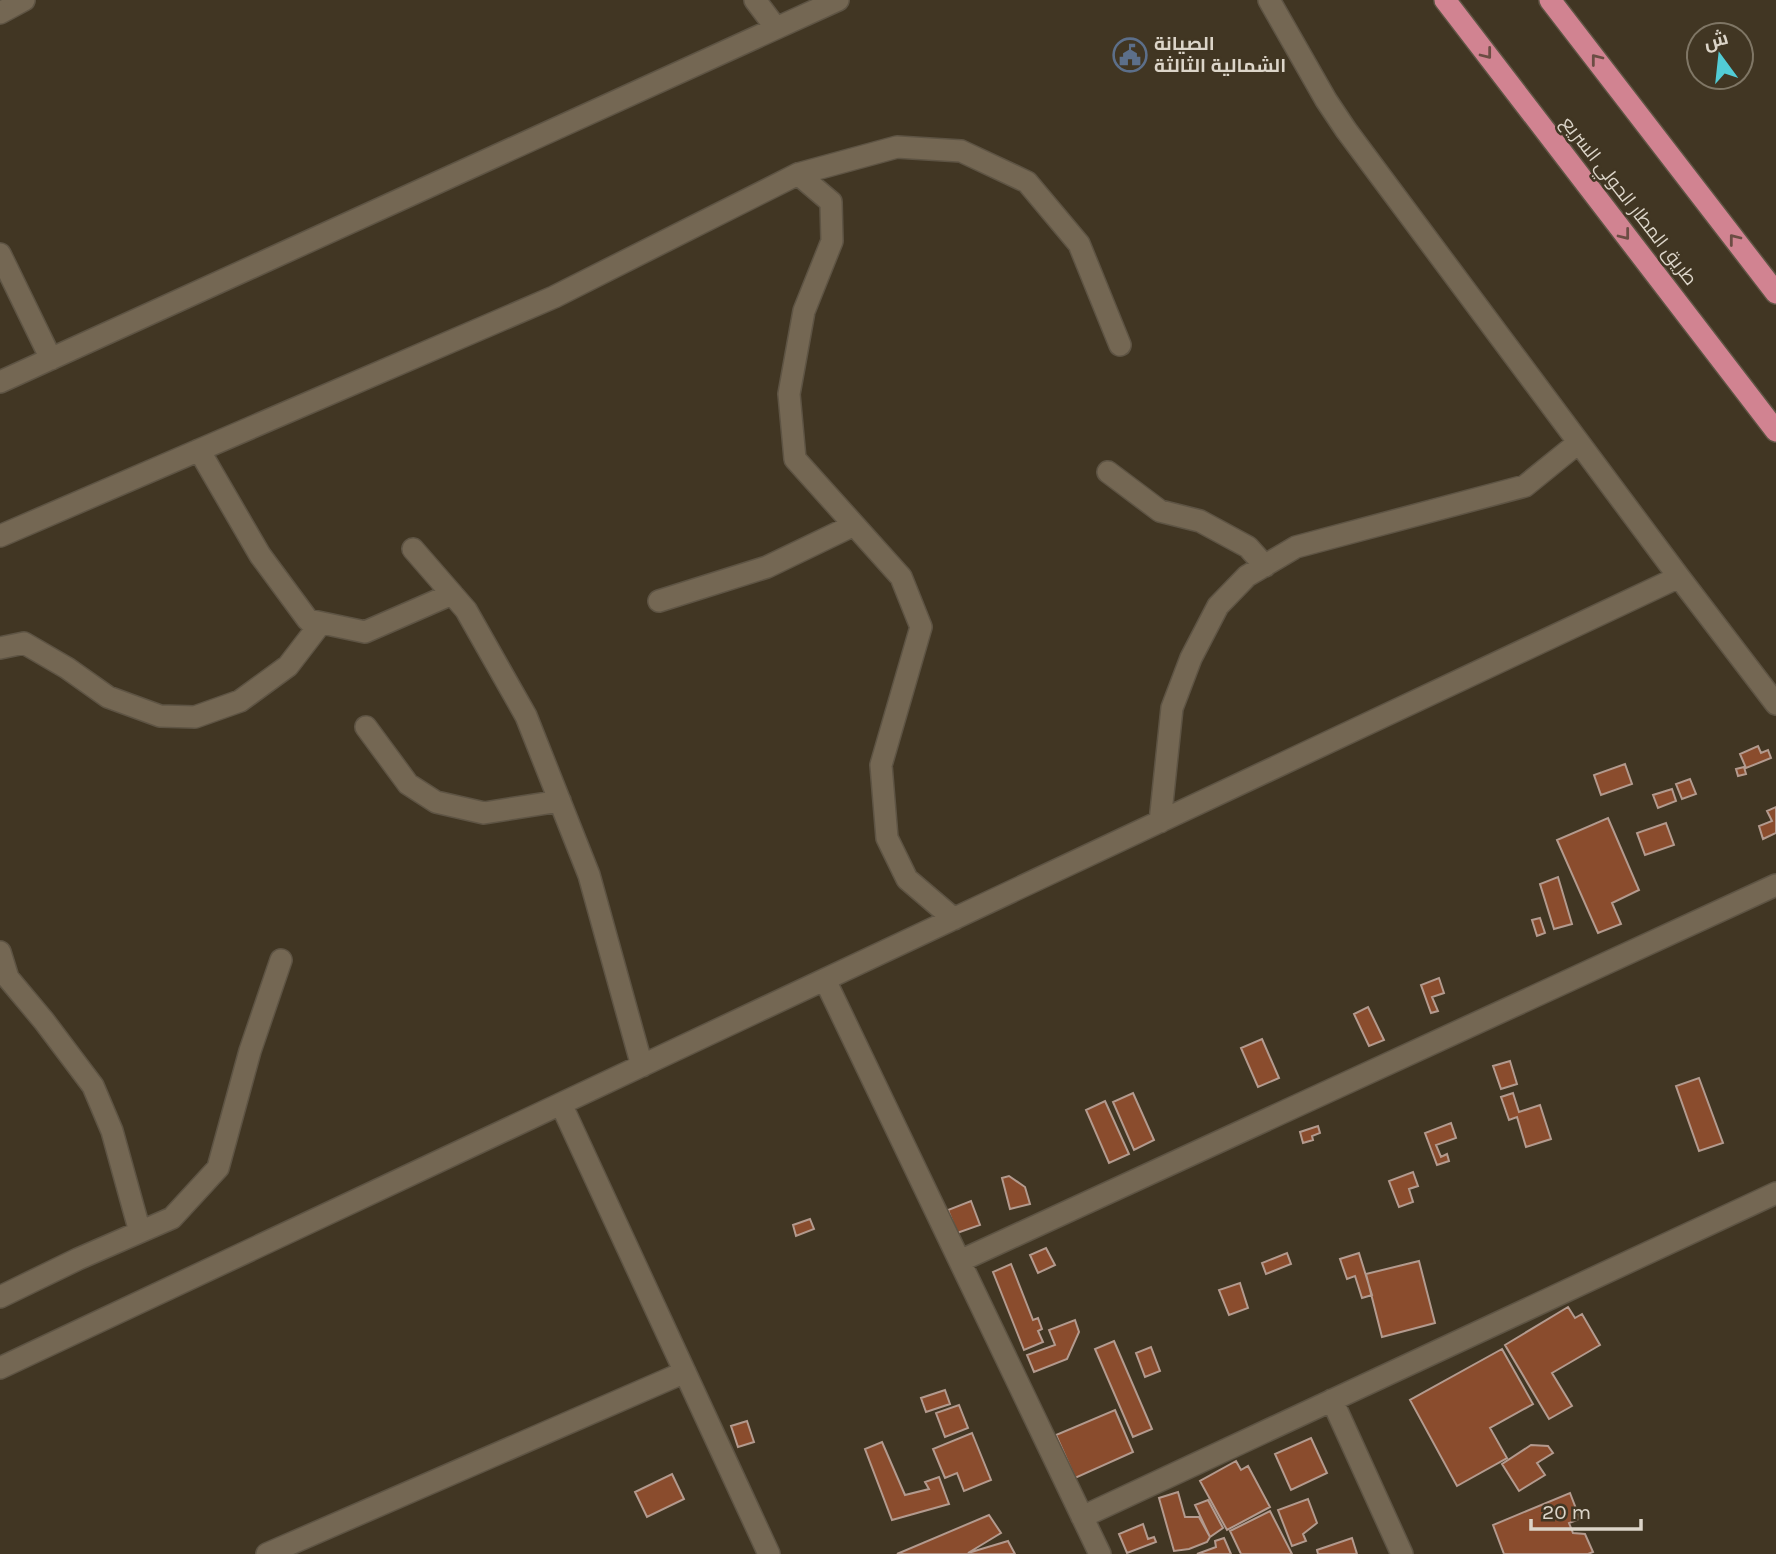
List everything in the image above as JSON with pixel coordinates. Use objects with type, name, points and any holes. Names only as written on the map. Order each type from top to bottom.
[{"type":"highway","name":"طريق المطار الحولي السريع","points":[[1445,0],[1776,431]]},
{"type":"highway","points":[[1550,0],[1776,293]]},
{"type":"street","points":[[0,13],[24,0]]},
{"type":"street","points":[[755,0],[776,28]]},
{"type":"street","points":[[0,382],[838,0]]},
{"type":"street","points":[[1269,0],[1346,130],[1776,704]]},
{"type":"street","points":[[0,536],[554,297],[798,174],[897,147],[961,151],[1027,182],[1079,244],[1120,345]]},
{"type":"street","points":[[798,174],[831,202],[832,241],[804,311],[789,394],[795,459],[901,577],[921,627],[881,765],[887,838],[907,879],[954,919]]},
{"type":"street","points":[[0,254],[51,359]]},
{"type":"street","points":[[1160,822],[1172,708],[1191,657],[1218,606],[1247,576],[1296,547],[1525,486],[1578,443]]},
{"type":"street","points":[[199,450],[260,555],[308,620],[365,632],[452,594]]},
{"type":"street","points":[[1108,472],[1160,510],[1200,521],[1248,547],[1265,566]]},
{"type":"street","points":[[659,601],[767,567],[854,525]]},
{"type":"street","points":[[413,550],[466,610],[526,716],[589,875],[642,1066]]},
{"type":"street","points":[[0,1368],[1679,577]]},
{"type":"street","points":[[0,648],[24,643],[67,668],[108,697],[160,716],[195,717],[240,701],[288,666],[321,623]]},
{"type":"street","points":[[366,727],[408,784],[436,803],[484,813],[560,801]]},
{"type":"street","points":[[960,1261],[1776,885]]},
{"type":"street","points":[[0,953],[8,978],[93,1086],[112,1130],[141,1232]]},
{"type":"street","points":[[0,1297],[78,1259],[172,1219],[218,1168],[250,1051],[281,960]]},
{"type":"street","points":[[825,980],[1100,1554]]},
{"type":"street","points":[[561,1104],[769,1554]]},
{"type":"street","points":[[1082,1517],[1776,1193]]},
{"type":"street","points":[[267,1554],[685,1372]]},
{"type":"street","points":[[1332,1400],[1402,1554]]},
{"type":"building","points":[[1758,746],[1761,753],[1768,750],[1771,758],[1746,768],[1740,754]]},
{"type":"building","points":[[1625,764],[1632,784],[1601,795],[1594,775]]},
{"type":"building","points":[[1744,767],[1746,774],[1738,776],[1736,769]]},
{"type":"building","points":[[1690,779],[1696,794],[1682,799],[1676,784]]},
{"type":"building","points":[[1672,789],[1676,801],[1658,808],[1653,795]]},
{"type":"building","points":[[1776,807],[1776,833],[1763,839],[1759,826],[1772,821],[1767,811]]},
{"type":"building","points":[[1608,818],[1639,890],[1612,903],[1621,924],[1598,933],[1557,840]]},
{"type":"building","points":[[1666,823],[1674,845],[1645,855],[1637,833]]},
{"type":"building","points":[[1558,877],[1572,924],[1554,929],[1540,884]]},
{"type":"building","points":[[1540,918],[1545,933],[1537,936],[1532,920]]},
{"type":"building","points":[[1439,978],[1444,993],[1432,997],[1438,1011],[1431,1013],[1421,985]]},
{"type":"building","points":[[1368,1007],[1384,1040],[1369,1046],[1354,1014]]},
{"type":"building","points":[[1262,1039],[1279,1078],[1258,1087],[1241,1048]]},
{"type":"building","points":[[1510,1061],[1517,1084],[1501,1089],[1493,1066]]},
{"type":"building","points":[[1699,1078],[1723,1143],[1699,1151],[1676,1086]]},
{"type":"building","points":[[1133,1093],[1154,1140],[1134,1150],[1113,1102]]},
{"type":"building","points":[[1513,1093],[1519,1112],[1540,1105],[1551,1139],[1526,1147],[1517,1117],[1509,1120],[1501,1097]]},
{"type":"building","points":[[1105,1101],[1129,1154],[1109,1163],[1086,1110]]},
{"type":"building","points":[[1451,1123],[1456,1138],[1436,1145],[1441,1157],[1447,1154],[1449,1161],[1437,1165],[1425,1133]]},
{"type":"building","points":[[1318,1126],[1320,1133],[1312,1136],[1313,1140],[1303,1143],[1300,1132]]},
{"type":"building","points":[[1413,1172],[1418,1186],[1409,1189],[1413,1202],[1399,1207],[1389,1181]]},
{"type":"building","points":[[1009,1176],[1025,1187],[1030,1204],[1010,1209],[1002,1178]]},
{"type":"building","points":[[971,1201],[980,1225],[957,1233],[948,1210]]},
{"type":"building","points":[[810,1219],[814,1229],[796,1236],[793,1225]]},
{"type":"building","points":[[1046,1248],[1055,1265],[1038,1273],[1030,1255]]},
{"type":"building","points":[[1287,1253],[1291,1264],[1266,1274],[1262,1263]]},
{"type":"building","points":[[1359,1253],[1372,1295],[1362,1298],[1355,1276],[1347,1279],[1340,1259]]},
{"type":"building","points":[[1419,1261],[1435,1323],[1382,1337],[1366,1274]]},
{"type":"building","points":[[1011,1264],[1033,1320],[1038,1318],[1042,1329],[1038,1331],[1043,1342],[1024,1350],[993,1272]]},
{"type":"building","points":[[1240,1283],[1248,1308],[1229,1315],[1219,1290]]},
{"type":"building","points":[[1568,1307],[1575,1318],[1582,1314],[1600,1345],[1552,1373],[1572,1406],[1549,1419],[1505,1345]]},
{"type":"building","points":[[1075,1320],[1079,1332],[1067,1359],[1034,1372],[1027,1355],[1055,1345],[1049,1330]]},
{"type":"building","points":[[1114,1341],[1152,1429],[1133,1437],[1095,1349]]},
{"type":"building","points":[[1151,1347],[1160,1371],[1145,1377],[1136,1353]]},
{"type":"building","points":[[1502,1349],[1533,1404],[1490,1428],[1507,1458],[1457,1486],[1410,1400]]},
{"type":"building","points":[[945,1390],[950,1404],[926,1412],[921,1398]]},
{"type":"building","points":[[959,1405],[968,1428],[945,1437],[936,1413]]},
{"type":"building","points":[[1115,1410],[1133,1452],[1075,1478],[1056,1435]]},
{"type":"building","points":[[747,1421],[754,1442],[738,1447],[731,1426]]},
{"type":"building","points":[[972,1433],[991,1480],[964,1491],[957,1473],[945,1478],[933,1449]]},
{"type":"building","points":[[1311,1438],[1327,1473],[1291,1490],[1275,1454]]},
{"type":"building","points":[[882,1442],[905,1495],[929,1489],[925,1482],[939,1477],[949,1504],[892,1520],[865,1449]]},
{"type":"building","points":[[1531,1445],[1548,1446],[1553,1453],[1537,1463],[1545,1475],[1519,1491],[1502,1464]]},
{"type":"building","points":[[1236,1461],[1241,1470],[1248,1466],[1270,1507],[1227,1530],[1200,1481]]},
{"type":"building","points":[[672,1474],[684,1499],[647,1517],[635,1492]]},
{"type":"building","points":[[1178,1492],[1185,1517],[1199,1517],[1210,1537],[1207,1542],[1189,1549],[1174,1551],[1159,1498]]},
{"type":"building","points":[[1570,1493],[1580,1519],[1569,1523],[1573,1533],[1585,1534],[1593,1552],[1504,1554],[1493,1525]]},
{"type":"building","points":[[1308,1499],[1317,1523],[1303,1534],[1306,1541],[1292,1546],[1278,1510]]},
{"type":"building","points":[[1208,1500],[1223,1528],[1210,1537],[1195,1505]]},
{"type":"building","points":[[1270,1511],[1292,1554],[1241,1554],[1230,1531]]},
{"type":"building","points":[[989,1515],[1001,1533],[968,1553],[1008,1541],[1015,1554],[897,1554]]},
{"type":"building","points":[[1143,1524],[1148,1539],[1154,1537],[1156,1542],[1127,1553],[1119,1534]]},
{"type":"building","points":[[1224,1538],[1231,1554],[1197,1554],[1216,1547],[1215,1541]]},
{"type":"building","points":[[1352,1538],[1357,1554],[1318,1554],[1317,1550]]},
{"type":"place","name":"الصيانة الشمالية الثالثة","points":[[1130,55]]}]
